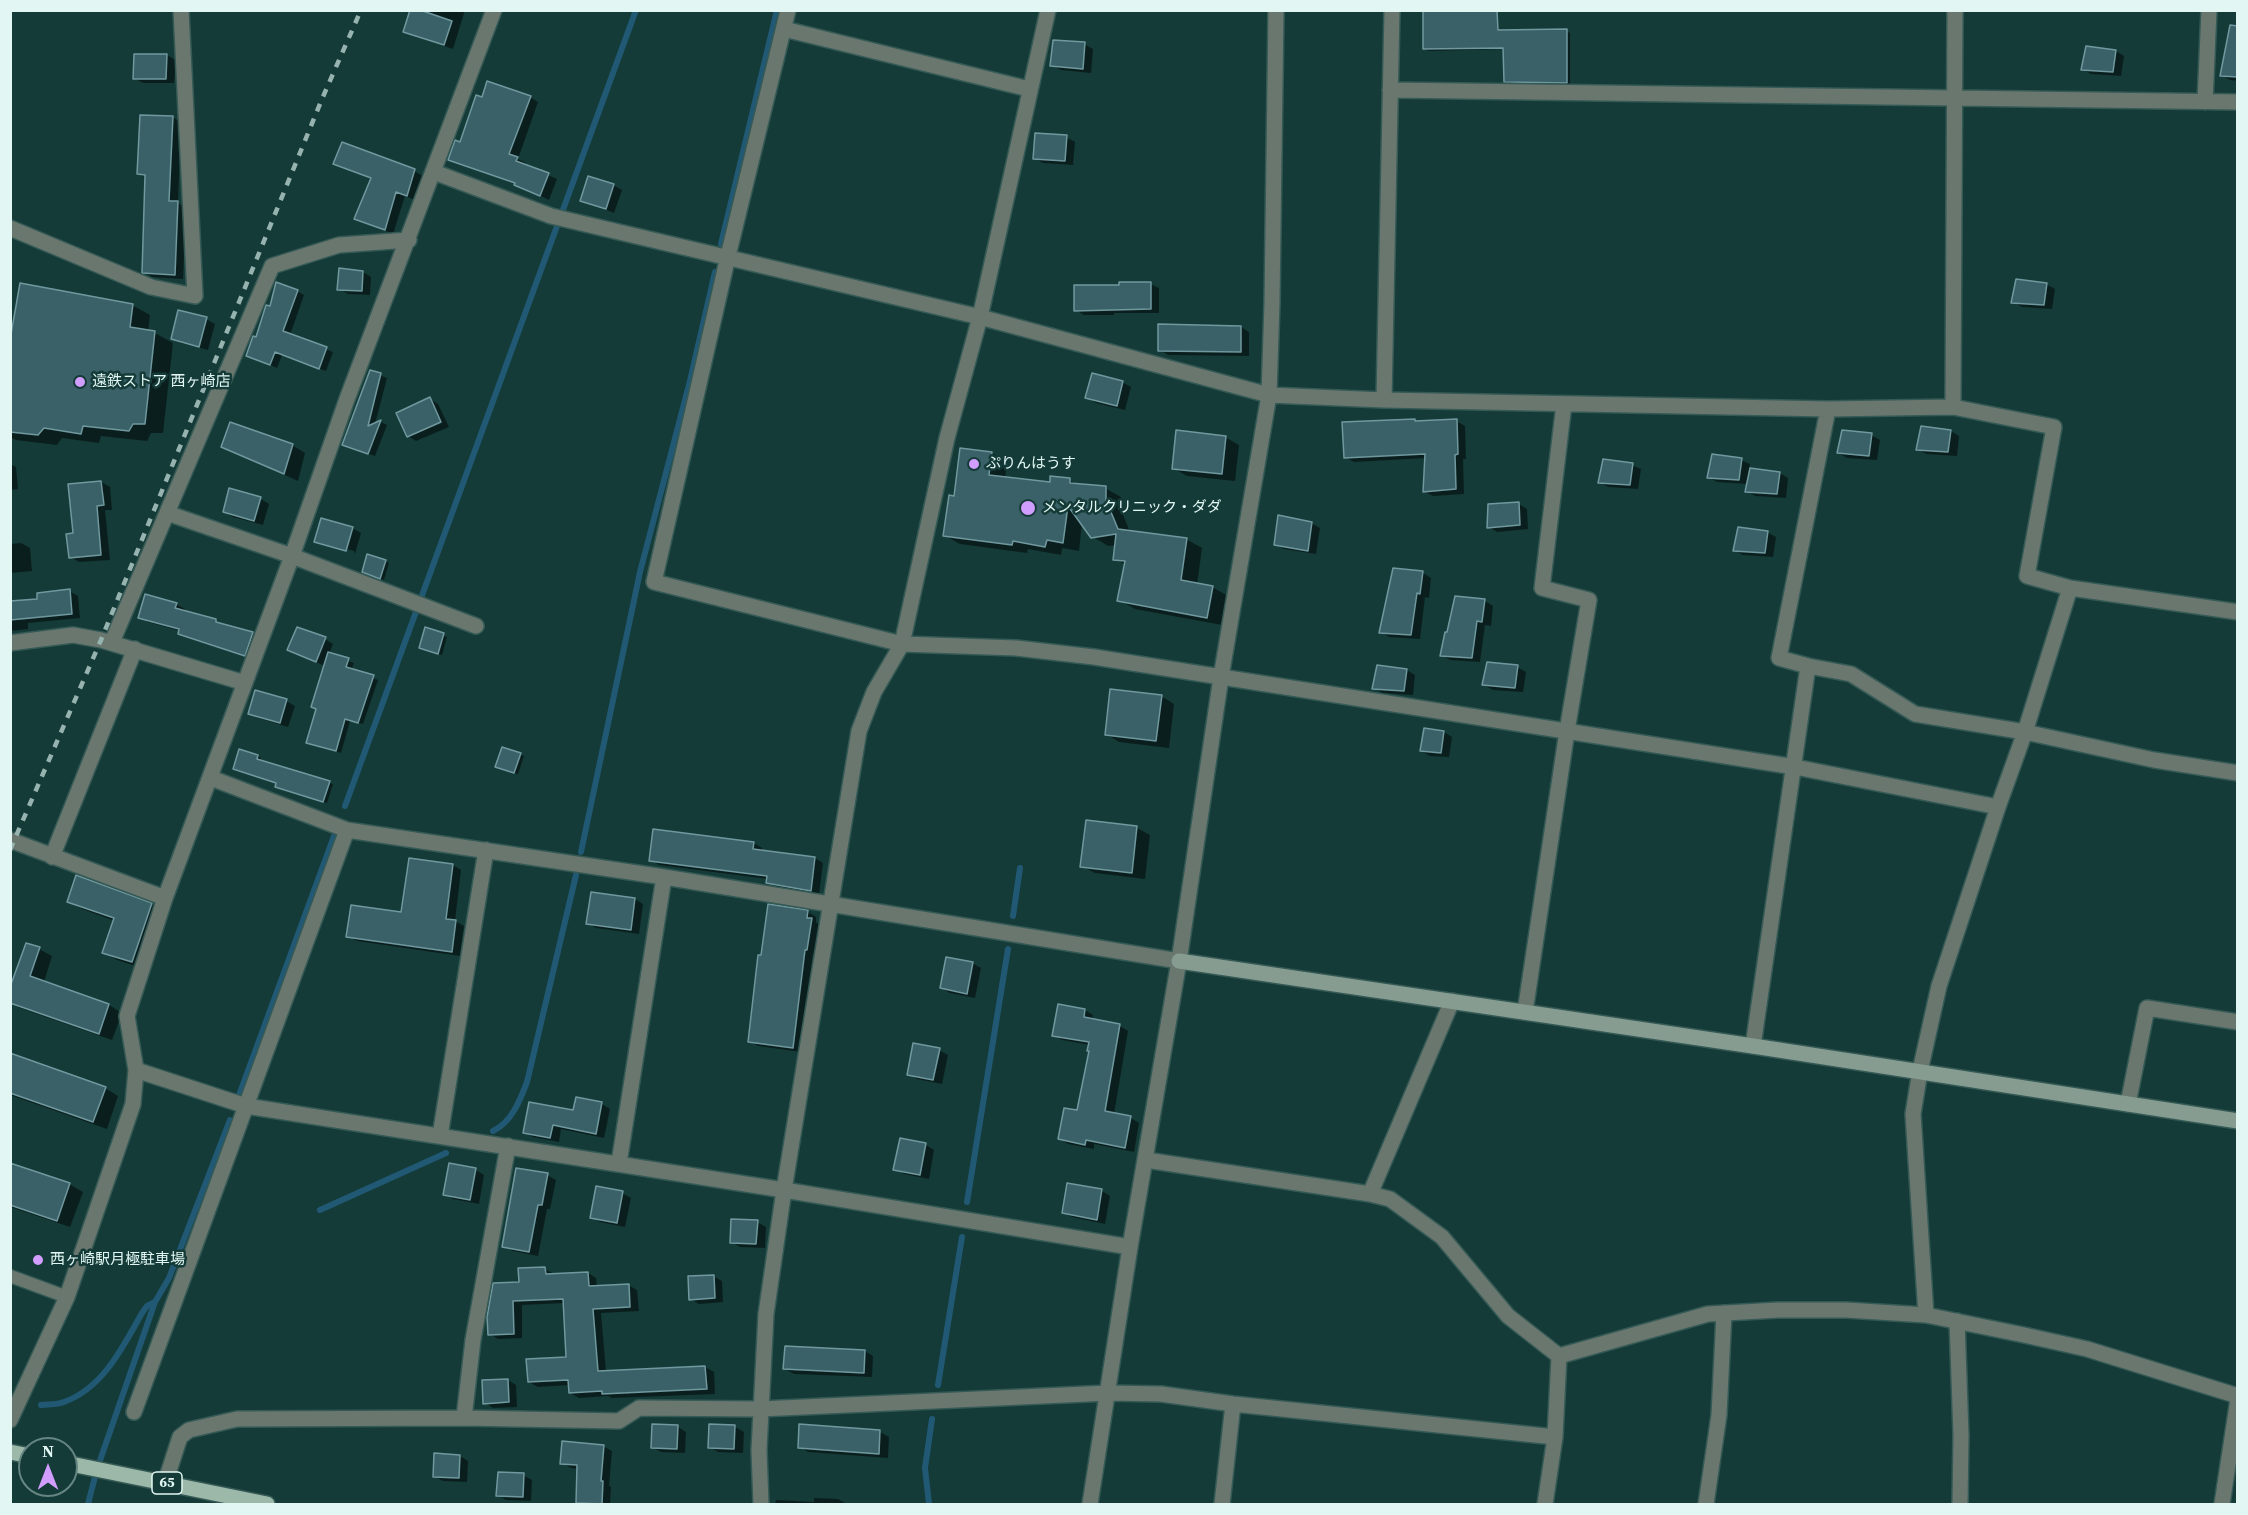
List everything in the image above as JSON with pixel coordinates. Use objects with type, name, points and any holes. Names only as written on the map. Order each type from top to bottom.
[{"type":"main road","name":"65","points":[[78,1465],[267,1504]]},
{"type":"street","points":[[10,228],[151,287],[195,296],[181,10]]},
{"type":"street","points":[[10,1420],[67,1297],[133,1104],[136,1070],[127,1016],[165,898],[292,556],[347,399],[494,10]]},
{"type":"street","points":[[788,10],[728,256],[654,582],[902,644],[1016,648],[1094,657],[1795,767],[1998,807]]},
{"type":"street","points":[[761,1504],[760,1409],[766,1314],[859,731],[874,692],[902,644],[947,438],[980,317],[1048,10]]},
{"type":"street","points":[[1090,1504],[1130,1247],[1179,961],[1221,677],[1269,395],[1276,10]]},
{"type":"street","points":[[1384,400],[1392,10]]},
{"type":"street","points":[[1953,407],[1955,10]]},
{"type":"street","points":[[2205,102],[2209,10]]},
{"type":"street","points":[[784,29],[1029,89]]},
{"type":"street","points":[[1390,90],[2238,102]]},
{"type":"street","points":[[434,172],[557,218],[728,256],[980,317],[1269,395],[1384,400],[1828,409],[1953,407],[2054,428],[2026,576],[2070,588],[2238,612]]},
{"type":"street","points":[[112,642],[272,266],[339,245],[409,240]]},
{"type":"street","points":[[1525,1012],[1589,600],[1542,588],[1564,404]]},
{"type":"street","points":[[1828,409],[1779,658],[1851,674],[1915,714],[2025,732],[2154,760],[2238,773]]},
{"type":"street","points":[[167,513],[292,556],[476,626]]},
{"type":"street","points":[[1926,1315],[1913,1114],[1920,1071],[1939,986],[2025,732],[2070,588]]},
{"type":"street","points":[[10,643],[73,636],[112,642],[245,683]]},
{"type":"street","points":[[52,857],[135,650]]},
{"type":"street","points":[[1753,1046],[1808,666]]},
{"type":"street","points":[[211,778],[347,830],[664,877],[1179,961],[1920,1071],[2238,1121]]},
{"type":"street","points":[[134,1412],[347,830]]},
{"type":"street","points":[[10,840],[165,898]]},
{"type":"street","points":[[440,1136],[486,850]]},
{"type":"street","points":[[620,1163],[664,877]]},
{"type":"street","points":[[1370,1194],[1452,1001]]},
{"type":"street","points":[[2128,1104],[2146,1008],[2238,1022]]},
{"type":"street","points":[[136,1070],[246,1106],[620,1163],[1130,1247]]},
{"type":"street","points":[[464,1418],[473,1340],[508,1146]]},
{"type":"street","points":[[1146,1160],[1390,1199],[1442,1237],[1508,1316],[1559,1356]]},
{"type":"street","points":[[1559,1356],[1708,1314],[1778,1310],[1846,1310],[1926,1315],[2087,1349],[2238,1397],[2222,1504]]},
{"type":"street","points":[[1706,1504],[1719,1415],[1724,1313]]},
{"type":"street","points":[[1957,1321],[1961,1435],[1960,1504]]},
{"type":"street","points":[[1545,1504],[1555,1437],[1559,1356]]},
{"type":"street","points":[[165,1483],[180,1437],[189,1430],[237,1419],[464,1418],[619,1421],[639,1408],[760,1409],[1108,1394],[1161,1394],[1233,1404],[1555,1437]]},
{"type":"street","points":[[1222,1504],[1233,1404]]},
{"type":"lane","points":[[10,1276],[67,1297]]},
{"type":"building","points":[[410,10],[420,10],[452,21],[444,45],[403,32]]},
{"type":"building","points":[[1423,10],[1497,10],[1498,30],[1567,29],[1567,83],[1504,82],[1503,48],[1423,49]]},
{"type":"building","points":[[2230,25],[2238,26],[2238,77],[2220,76]]},
{"type":"building","points":[[1053,40],[1085,42],[1083,69],[1050,66]]},
{"type":"building","points":[[2086,46],[2116,50],[2113,72],[2081,70]]},
{"type":"building","points":[[134,54],[167,54],[166,79],[133,79]]},
{"type":"building","points":[[487,81],[531,96],[509,154],[518,157],[516,161],[549,173],[540,196],[514,185],[515,183],[448,160],[455,140],[460,142],[476,95],[482,97]]},
{"type":"building","points":[[140,115],[173,116],[169,201],[178,201],[175,275],[142,273],[145,175],[137,174]]},
{"type":"building","points":[[1035,133],[1067,135],[1065,161],[1033,159]]},
{"type":"building","points":[[342,142],[415,169],[407,196],[396,192],[385,230],[354,219],[371,178],[333,164]]},
{"type":"building","points":[[588,176],[614,184],[606,209],[580,201]]},
{"type":"building","points":[[339,268],[363,271],[362,291],[337,290]]},
{"type":"building","points":[[2016,279],[2047,283],[2044,305],[2011,303]]},
{"type":"building","points":[[276,282],[298,290],[283,331],[327,347],[319,369],[275,352],[270,365],[246,356],[253,336],[256,337],[266,305],[270,306]]},
{"type":"building","points":[[1119,282],[1151,282],[1151,309],[1074,311],[1074,285],[1119,285]]},
{"type":"building","name":"遠鉄ストア 西ヶ崎店","points":[[20,283],[133,304],[130,327],[155,331],[145,424],[133,424],[129,431],[83,426],[81,434],[44,428],[38,435],[10,432],[10,340]]},
{"type":"building","points":[[178,310],[207,317],[199,347],[171,339]]},
{"type":"building","points":[[1158,324],[1241,326],[1241,352],[1158,351]]},
{"type":"building","points":[[370,370],[381,373],[368,426],[381,420],[368,454],[342,445]]},
{"type":"building","points":[[1092,373],[1123,381],[1117,406],[1085,398]]},
{"type":"building","points":[[430,397],[441,422],[407,437],[396,413]]},
{"type":"building","points":[[1415,419],[1415,421],[1457,419],[1456,489],[1423,492],[1425,454],[1344,458],[1342,422]]},
{"type":"building","points":[[230,422],[293,444],[284,474],[221,447]]},
{"type":"building","points":[[1921,426],[1951,430],[1948,452],[1916,450]]},
{"type":"building","points":[[1176,430],[1226,436],[1222,474],[1172,469]]},
{"type":"building","points":[[1842,430],[1872,433],[1869,456],[1837,453]]},
{"type":"building","points":[[960,448],[992,452],[989,475],[1050,482],[1050,476],[1070,478],[1070,483],[1106,486],[1106,500],[1118,529],[1187,538],[1181,580],[1213,586],[1207,618],[1117,601],[1125,561],[1113,560],[1116,534],[1091,538],[1068,506],[1063,543],[1047,540],[1045,547],[1013,541],[1012,545],[943,536],[949,495],[954,496]]},
{"type":"building","points":[[1712,454],[1742,458],[1739,480],[1707,478]]},
{"type":"building","points":[[1603,459],[1633,463],[1630,485],[1598,483]]},
{"type":"building","points":[[1750,468],[1780,472],[1777,494],[1745,492]]},
{"type":"building","points":[[101,481],[104,505],[97,506],[101,555],[69,558],[66,534],[73,533],[68,484]]},
{"type":"building","points":[[229,488],[261,497],[254,521],[223,512]]},
{"type":"building","points":[[1519,502],[1520,525],[1487,528],[1488,504]]},
{"type":"building","points":[[1278,515],[1312,522],[1308,551],[1274,545]]},
{"type":"building","points":[[321,518],[353,527],[346,551],[314,542]]},
{"type":"building","points":[[1738,527],[1768,531],[1765,553],[1733,551]]},
{"type":"building","points":[[367,554],[386,560],[380,579],[362,572]]},
{"type":"building","points":[[1393,568],[1423,571],[1420,594],[1417,593],[1411,635],[1379,633]]},
{"type":"building","points":[[70,589],[72,614],[10,620],[10,601],[37,599],[37,593]]},
{"type":"building","points":[[145,594],[177,603],[175,608],[253,632],[245,656],[178,634],[179,629],[138,618]]},
{"type":"building","points":[[1455,596],[1485,599],[1482,622],[1477,621],[1472,658],[1440,656]]},
{"type":"building","points":[[297,627],[326,637],[316,662],[287,650]]},
{"type":"building","points":[[425,627],[444,633],[438,654],[419,648]]},
{"type":"building","points":[[328,652],[349,658],[346,667],[374,675],[358,723],[345,719],[336,751],[306,743],[316,709],[311,707]]},
{"type":"building","points":[[1487,662],[1518,665],[1515,688],[1482,685]]},
{"type":"building","points":[[1377,665],[1407,669],[1404,691],[1372,689]]},
{"type":"building","points":[[1110,689],[1162,695],[1156,741],[1105,735]]},
{"type":"building","points":[[255,690],[287,699],[280,723],[248,714]]},
{"type":"building","points":[[1424,728],[1444,731],[1441,753],[1420,751]]},
{"type":"building","points":[[502,747],[521,753],[514,773],[495,767]]},
{"type":"building","points":[[239,749],[258,755],[257,759],[330,781],[323,802],[275,787],[276,783],[233,769]]},
{"type":"building","points":[[1086,820],[1137,826],[1132,873],[1080,867]]},
{"type":"building","points":[[653,829],[754,842],[753,849],[815,857],[811,891],[766,883],[767,876],[649,861]]},
{"type":"building","points":[[409,858],[453,864],[446,919],[456,920],[452,952],[346,937],[351,905],[401,912]]},
{"type":"building","points":[[76,875],[152,903],[132,962],[102,953],[114,918],[67,902]]},
{"type":"building","points":[[591,892],[635,898],[631,930],[586,924]]},
{"type":"building","points":[[768,904],[808,910],[807,918],[812,918],[807,950],[805,950],[793,1048],[748,1042],[758,955],[761,955]]},
{"type":"building","points":[[26,943],[40,947],[30,976],[109,1004],[99,1034],[10,1003],[10,987]]},
{"type":"building","points":[[946,957],[973,962],[967,994],[940,988]]},
{"type":"building","points":[[1058,1004],[1085,1009],[1084,1017],[1120,1024],[1105,1111],[1131,1116],[1125,1148],[1086,1140],[1085,1145],[1058,1139],[1064,1108],[1077,1110],[1089,1042],[1052,1036]]},
{"type":"building","points":[[913,1043],[940,1048],[933,1080],[907,1075]]},
{"type":"building","points":[[10,1053],[106,1087],[93,1122],[10,1093]]},
{"type":"building","points":[[576,1097],[602,1102],[596,1134],[553,1125],[550,1138],[523,1133],[529,1102],[573,1110]]},
{"type":"building","points":[[900,1138],[926,1143],[920,1175],[893,1170]]},
{"type":"building","points":[[10,1163],[70,1183],[57,1221],[10,1205]]},
{"type":"building","points":[[449,1163],[476,1168],[470,1200],[443,1195]]},
{"type":"building","points":[[516,1168],[548,1173],[542,1205],[538,1205],[529,1252],[502,1247]]},
{"type":"building","points":[[1067,1183],[1102,1189],[1097,1220],[1062,1213]]},
{"type":"building","points":[[596,1186],[623,1191],[617,1223],[590,1218]]},
{"type":"building","points":[[731,1219],[758,1220],[756,1244],[730,1243]]},
{"type":"building","points":[[545,1267],[546,1274],[588,1272],[589,1286],[629,1284],[630,1307],[593,1309],[598,1371],[705,1366],[707,1389],[602,1394],[602,1391],[569,1393],[568,1380],[528,1382],[526,1359],[566,1357],[563,1299],[513,1301],[514,1334],[488,1335],[487,1317],[493,1283],[519,1282],[518,1268]]},
{"type":"building","points":[[714,1275],[715,1298],[689,1300],[688,1276]]},
{"type":"building","points":[[785,1346],[865,1350],[864,1373],[783,1369]]},
{"type":"building","points":[[508,1379],[509,1402],[483,1404],[482,1380]]},
{"type":"building","points":[[652,1424],[678,1425],[677,1449],[651,1448]]},
{"type":"building","points":[[709,1424],[735,1425],[734,1449],[708,1448]]},
{"type":"building","points":[[799,1424],[880,1430],[879,1454],[798,1448]]},
{"type":"building","points":[[562,1441],[604,1445],[602,1504],[576,1503],[577,1465],[560,1464]]},
{"type":"building","points":[[434,1453],[460,1455],[459,1478],[433,1477]]},
{"type":"building","points":[[498,1472],[524,1473],[523,1497],[496,1496]]},
{"type":"waterway","points":[[345,806],[636,10]]},
{"type":"waterway","points":[[721,244],[777,10]]},
{"type":"waterway","points":[[581,852],[640,572],[690,381],[715,272]]},
{"type":"waterway","points":[[238,1098],[334,836]]},
{"type":"waterway","points":[[1013,916],[1020,868]]},
{"type":"waterway","points":[[493,1131],[510,1116],[527,1082],[576,875]]},
{"type":"waterway","points":[[967,1202],[1008,949]]},
{"type":"waterway","points":[[41,1405],[64,1402],[90,1387],[110,1365],[147,1306],[155,1302],[169,1278],[230,1120]]},
{"type":"waterway","points":[[320,1210],[446,1153]]},
{"type":"waterway","points":[[938,1385],[962,1237]]},
{"type":"waterway","points":[[88,1504],[97,1469],[155,1302]]},
{"type":"waterway","points":[[929,1504],[925,1468],[932,1419]]},
{"type":"railway","points":[[10,850],[101,640],[322,99],[361,10]]},
{"type":"place","name":"遠鉄ストア 西ヶ崎店","points":[[80,382]]},
{"type":"place","name":"ぷりんはうす","points":[[974,464]]},
{"type":"place","name":"メンタルクリニック・ダダ","points":[[1028,508]]},
{"type":"place","name":"西ヶ崎駅月極駐車場","points":[[38,1260]]}]
